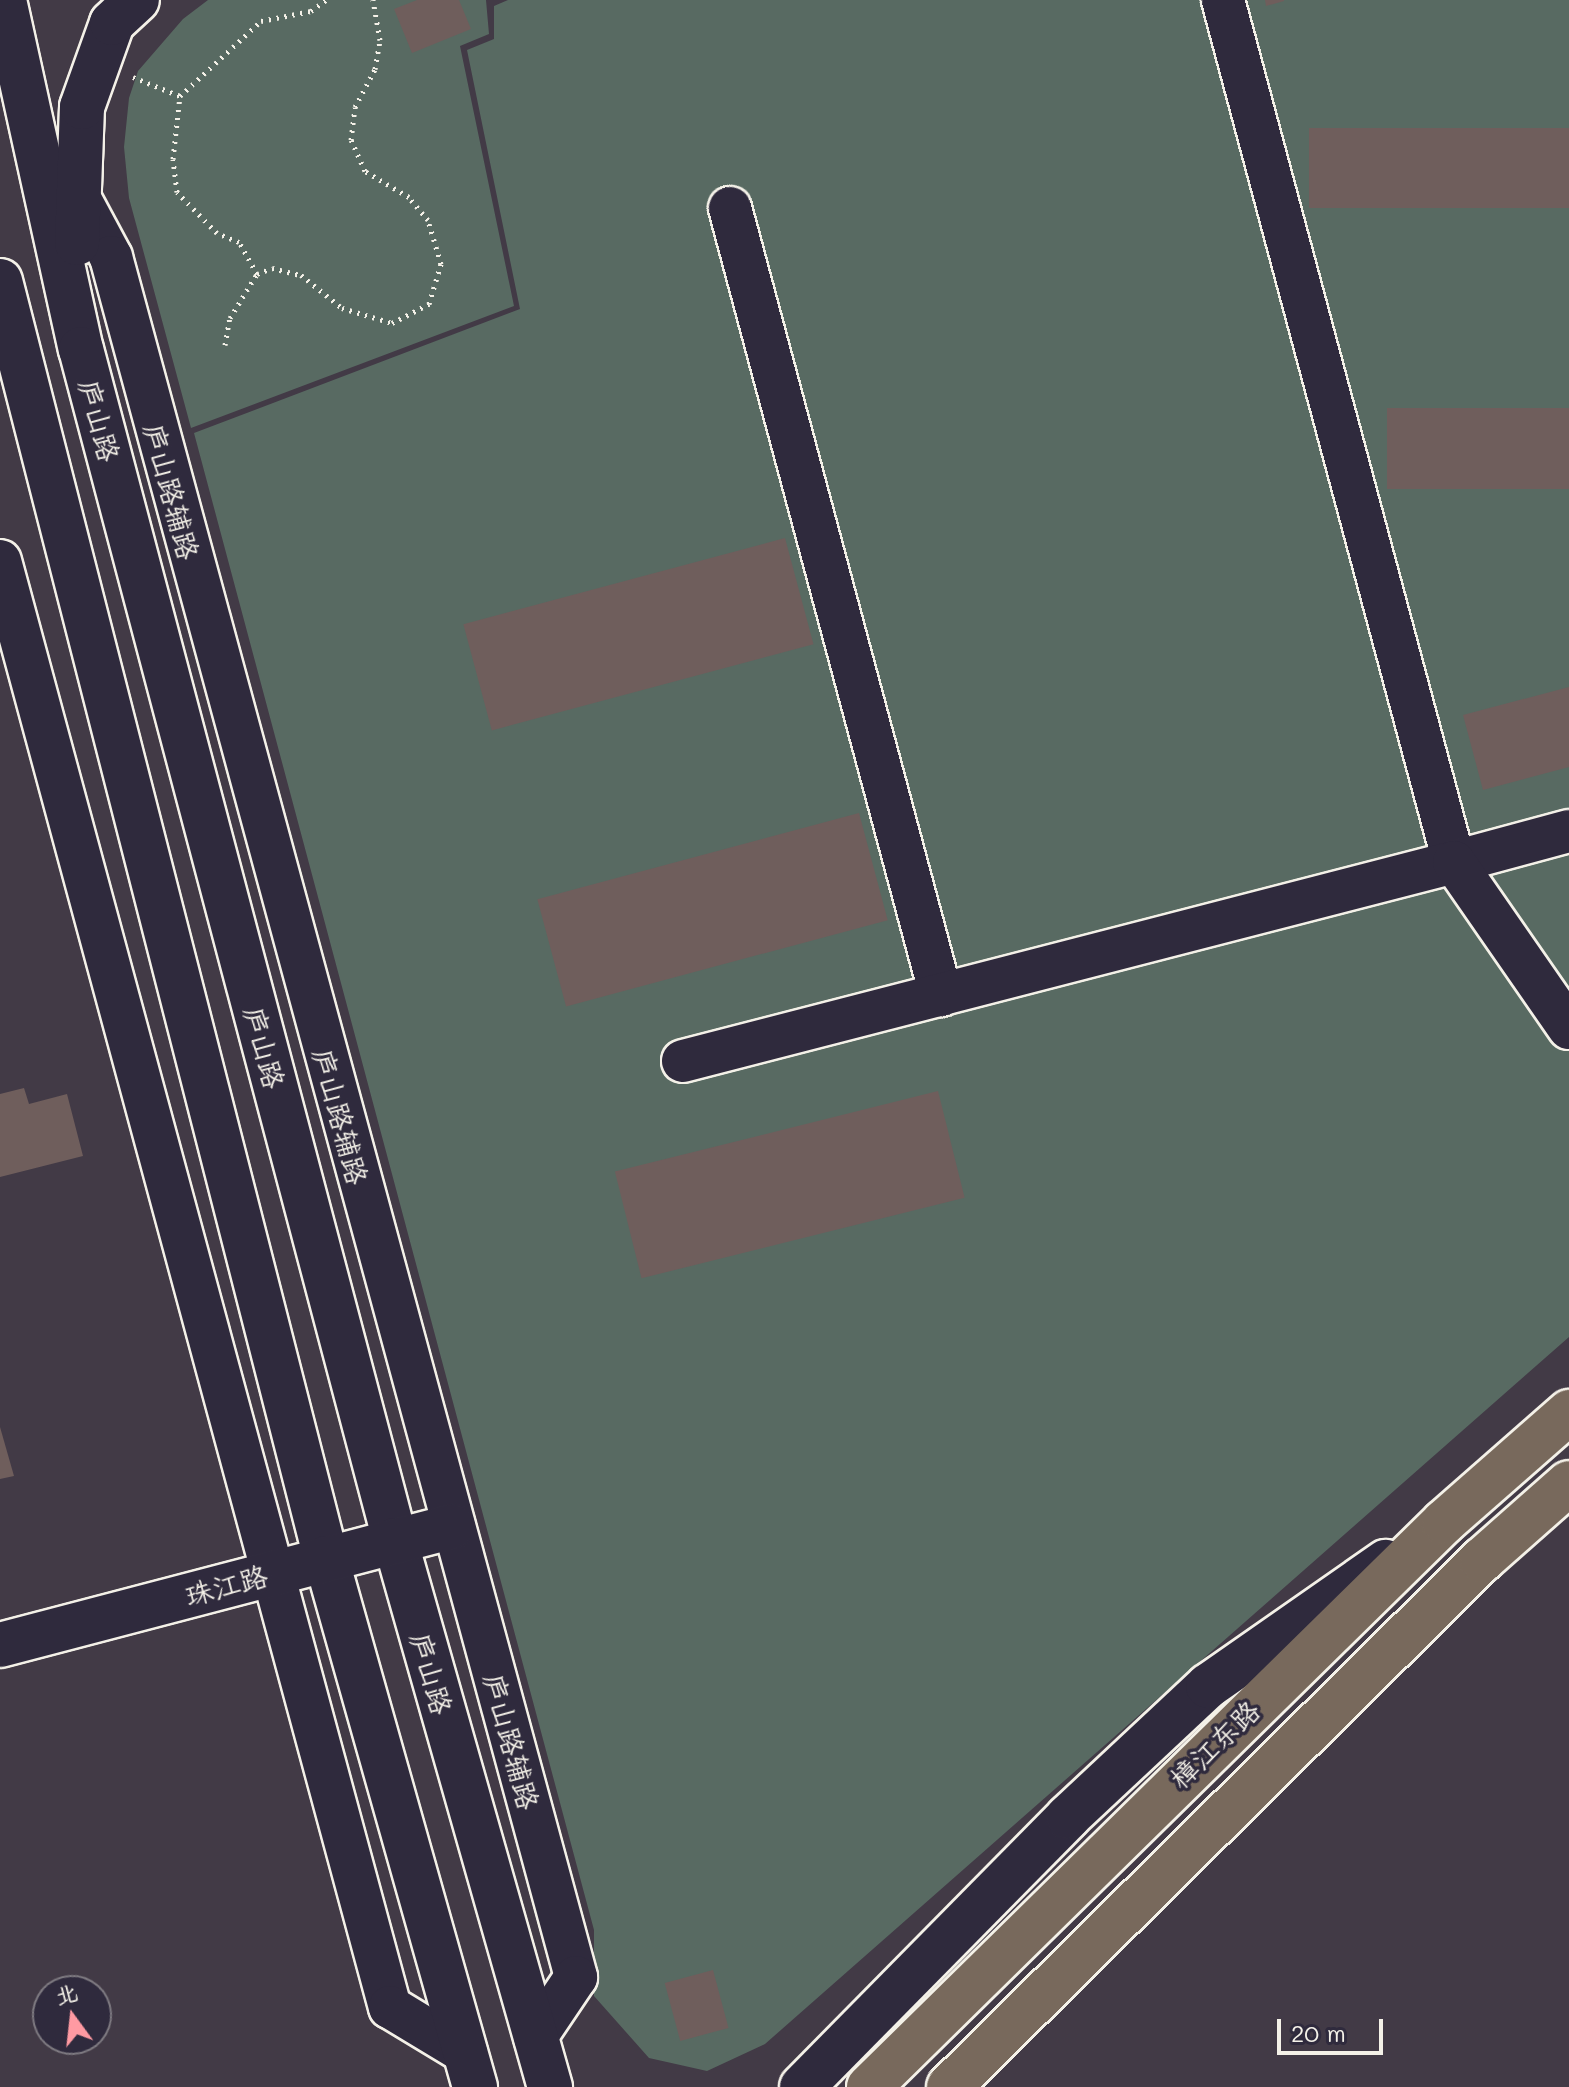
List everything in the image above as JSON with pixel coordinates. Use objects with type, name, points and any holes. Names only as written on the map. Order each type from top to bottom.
[{"type":"main road","name":"庐山路","points":[[4,0],[81,349],[395,1540],[549,2069]]},
{"type":"main road","points":[[81,349],[75,190],[82,107],[112,23],[137,0]]},
{"type":"main road","points":[[0,281],[9,343],[326,1558],[472,2077]]},
{"type":"main road","name":"樟江东路","points":[[869,2087],[1444,1522],[1569,1412]]},
{"type":"main road","name":"樟江东路","points":[[949,2087],[1482,1560],[1569,1483]]},
{"type":"main road","points":[[802,2087],[1068,1817],[1208,1686],[1444,1522]]},
{"type":"main road","name":"珠江路","points":[[0,1645],[453,1526]]},
{"type":"street","points":[[1223,0],[1454,862],[1569,1028]]},
{"type":"street","name":"庐山路辅路","points":[[75,190],[111,257],[576,1977],[549,2069]]},
{"type":"street","points":[[730,208],[941,995]]},
{"type":"street","points":[[0,561],[275,1571],[390,2007],[472,2077]]},
{"type":"street","points":[[683,1061],[1569,831]]},
{"type":"path","points":[[257,274],[239,242],[217,233],[177,192],[173,159],[180,96],[261,21],[311,11],[326,0]]},
{"type":"path","points":[[225,345],[230,318],[257,274],[272,268],[301,275],[342,308],[392,323],[429,304],[441,264],[428,220],[409,197],[365,171],[351,140],[355,107],[378,55],[373,0]]},
{"type":"path","points":[[98,62],[180,96]]},
{"type":"green space","points":[[208,0],[486,0],[489,34],[460,46],[514,306],[191,428],[129,198],[124,147],[129,98],[138,71],[183,19]]},
{"type":"green space","points":[[508,0],[1569,0],[1569,1337],[765,2044],[707,2071],[649,2058],[594,1996],[594,1930],[194,433],[520,309],[467,50],[494,39],[494,6]]},
{"type":"building","points":[[417,0],[459,0],[471,29],[412,53],[394,9]]},
{"type":"building","points":[[1265,0],[1284,0],[1284,1],[1266,6]]},
{"type":"building","points":[[1309,128],[1569,128],[1569,208],[1309,208]]},
{"type":"building","points":[[1387,408],[1569,408],[1569,489],[1387,489]]},
{"type":"building","points":[[785,538],[813,644],[492,730],[463,624]]},
{"type":"building","points":[[1569,687],[1569,767],[1483,790],[1463,715]]},
{"type":"building","points":[[859,813],[888,920],[566,1006],[537,899]]},
{"type":"building","points":[[24,1088],[29,1104],[67,1094],[83,1156],[0,1177],[0,1094]]},
{"type":"building","points":[[938,1091],[965,1198],[642,1278],[615,1172]]},
{"type":"building","points":[[0,1427],[14,1476],[0,1479]]},
{"type":"building","points":[[713,1970],[729,2028],[680,2041],[665,1983]]}]
